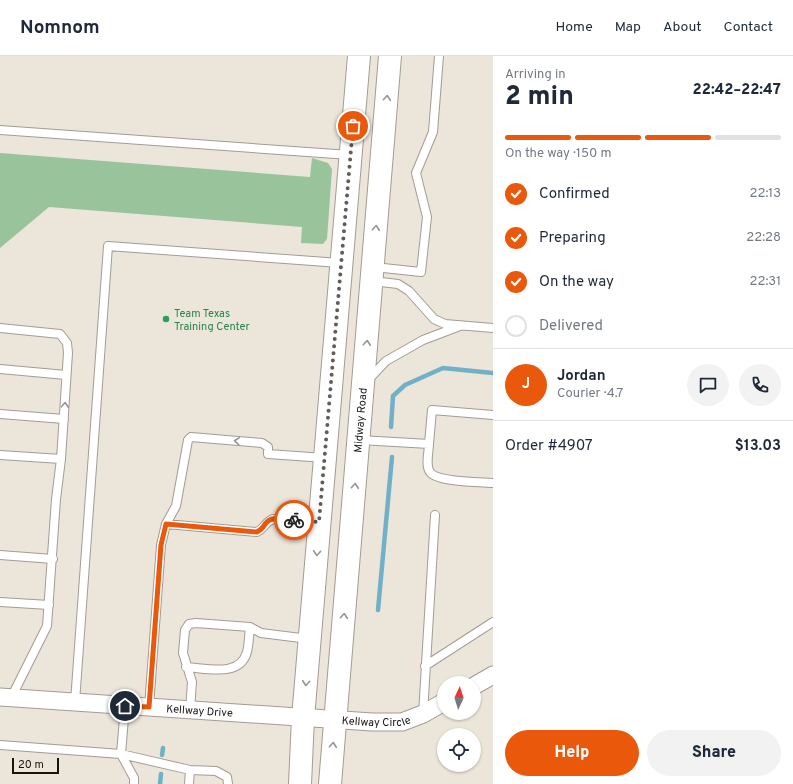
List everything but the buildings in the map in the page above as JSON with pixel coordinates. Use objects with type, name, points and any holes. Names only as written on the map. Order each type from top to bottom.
[{"type":"main road","points":[[300,784],[303,718],[359,56]]},
{"type":"main road","name":"Midway Road","points":[[330,784],[390,56]]},
{"type":"main road","points":[[341,263],[372,274]]},
{"type":"street","points":[[481,682],[493,675]]},
{"type":"street","name":"Kellway Drive","points":[[6,697],[303,718]]},
{"type":"street","name":"Kellway Circle","points":[[303,718],[372,722],[402,722],[423,714],[437,706]]},
{"type":"lane","points":[[372,274],[421,272],[427,217],[416,173],[433,132],[439,56]]},
{"type":"lane","points":[[0,130],[350,155]]},
{"type":"lane","points":[[75,702],[108,246],[341,263]]},
{"type":"lane","points":[[372,274],[409,290],[420,300],[434,319],[446,324],[493,328]]},
{"type":"lane","points":[[364,384],[386,360],[423,340],[461,325]]},
{"type":"lane","points":[[0,328],[60,334],[66,343],[62,459],[56,499],[53,559],[47,626],[6,697]]},
{"type":"lane","points":[[0,369],[66,375]]},
{"type":"lane","points":[[493,415],[432,410],[428,467],[430,474],[440,479],[493,483]]},
{"type":"lane","points":[[0,414],[64,419]]},
{"type":"lane","points":[[149,707],[161,545],[166,524],[176,506],[186,444],[192,437],[262,443],[268,447],[268,454],[325,458]]},
{"type":"lane","points":[[359,440],[429,444]]},
{"type":"lane","points":[[0,455],[62,459]]},
{"type":"lane","points":[[423,714],[435,515]]},
{"type":"lane","points":[[166,524],[257,532],[263,529],[268,520],[273,519],[319,522]]},
{"type":"lane","points":[[0,555],[53,559]]},
{"type":"lane","points":[[0,602],[49,605]]},
{"type":"lane","points":[[425,666],[493,622]]},
{"type":"lane","points":[[190,710],[192,682],[186,667],[183,653],[185,630],[189,624],[196,623],[250,627],[261,633],[310,639]]},
{"type":"lane","points":[[186,667],[228,670],[237,666],[243,662],[247,652],[250,627]]},
{"type":"lane","points":[[125,706],[121,754],[134,778],[134,784]]},
{"type":"lane","points":[[0,745],[121,754],[190,770],[216,771],[227,777],[228,784]]},
{"type":"lane","points":[[189,784],[190,770]]},
{"type":"green space","points":[[0,153],[310,177],[312,158],[328,163],[332,169],[327,239],[323,244],[301,243],[302,227],[49,207],[0,248]]},
{"type":"waterway","points":[[391,427],[393,396],[405,385],[443,368],[493,373]]},
{"type":"waterway","points":[[378,610],[392,457]]},
{"type":"waterway","points":[[162,755],[163,748]]},
{"type":"waterway","points":[[160,784],[161,774]]},
{"type":"way so far","points":[[294,520],[319,522],[353,126]]},
{"type":"place","name":"Team Texas Training Center","points":[[166,319]]},
{"type":"route","points":[[125,706],[149,707],[161,545],[166,524],[257,532],[263,529],[268,520],[294,520]]}]
